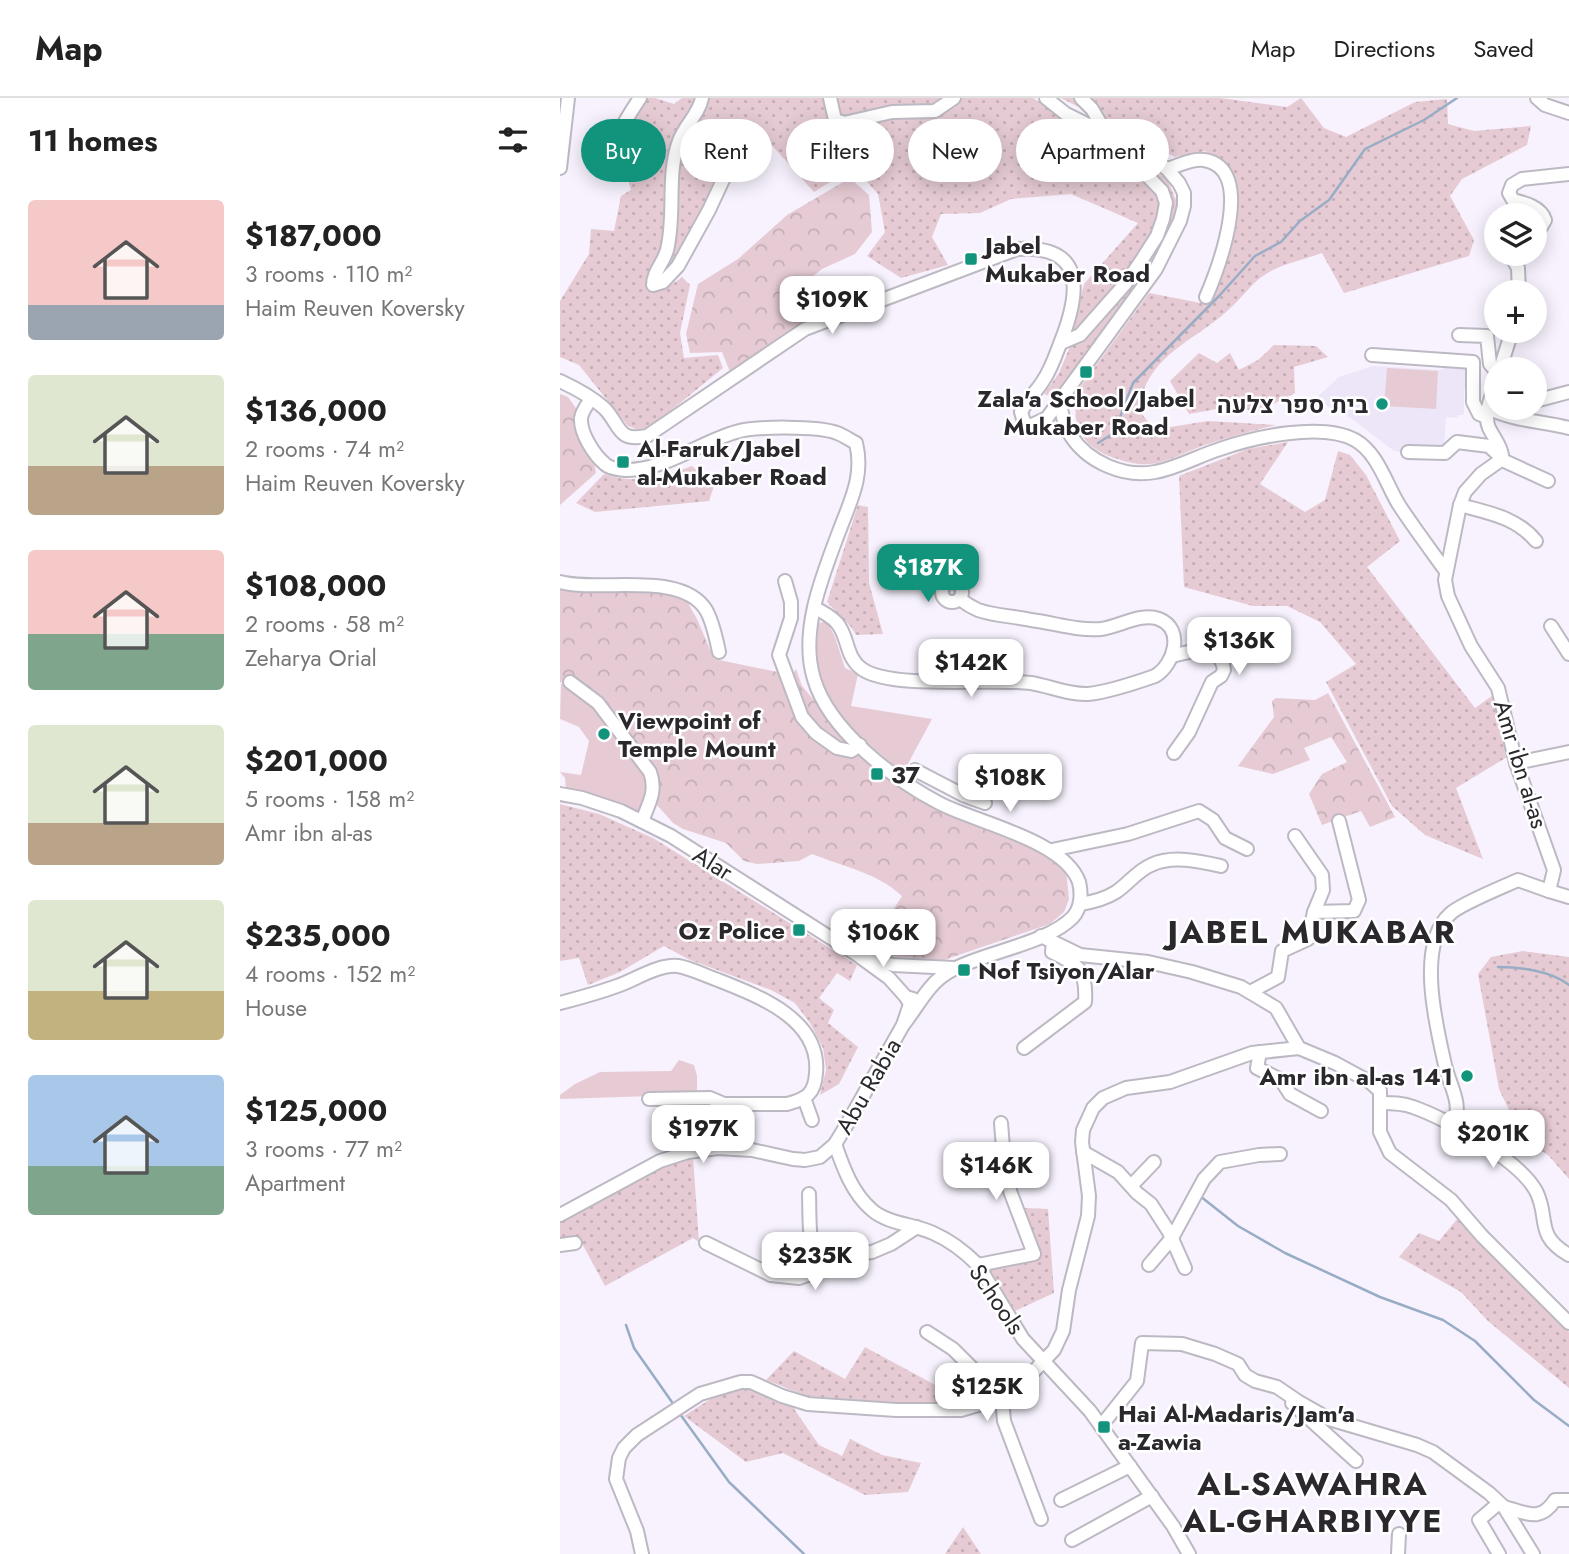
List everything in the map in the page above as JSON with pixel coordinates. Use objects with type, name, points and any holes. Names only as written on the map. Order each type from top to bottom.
[{"type":"street","points":[[560,168],[568,98]]},
{"type":"street","points":[[629,119],[640,98]]},
{"type":"street","points":[[692,119],[702,98]]},
{"type":"street","points":[[830,98],[835,120],[844,123],[892,112],[935,111],[954,98]]},
{"type":"street","points":[[1046,98],[1077,119]]},
{"type":"street","points":[[1081,98],[1098,119]]},
{"type":"street","points":[[1537,98],[1545,105],[1569,113]]},
{"type":"street","points":[[680,139],[674,159],[671,233],[666,254],[653,278],[653,285],[663,282],[678,266],[722,182]]},
{"type":"street","points":[[1169,168],[1192,160],[1211,162],[1226,176],[1229,186],[1230,218],[1227,237],[1222,260],[1206,297]]},
{"type":"street","points":[[560,381],[604,409],[617,430],[626,436],[647,436],[805,329],[1017,250],[1035,248],[1052,251],[1062,257],[1074,279],[1073,302],[1060,343],[1044,380],[1021,412],[1024,422],[1030,426],[1037,424],[1047,418],[1156,269],[1171,242],[1184,206],[1184,193],[1169,171]]},
{"type":"street","points":[[1521,203],[1513,200],[1509,193],[1512,185],[1522,179],[1569,174]]},
{"type":"street","points":[[1060,343],[1080,335],[1126,283],[1157,236],[1166,203],[1163,191],[1154,182]]},
{"type":"street","points":[[1459,335],[1489,338],[1490,357]]},
{"type":"street","points":[[1372,355],[1474,362],[1472,402],[1479,414],[1484,413]]},
{"type":"street","points":[[1547,398],[1569,392]]},
{"type":"street","points":[[590,399],[582,412],[584,432],[591,447],[606,466],[615,469],[651,466],[736,432],[754,429],[836,432],[856,443],[860,459],[857,484],[815,608],[810,651],[814,679],[822,698],[834,717],[860,745],[906,782],[941,804],[1052,850],[1077,877],[1080,886],[1080,904],[1065,924],[1041,936],[957,967],[907,966],[898,978],[903,993],[916,999],[929,991],[930,973],[924,967]]},
{"type":"street","points":[[1059,401],[1063,421],[1079,446],[1105,465],[1138,474],[1169,468],[1227,446],[1265,438],[1322,432],[1355,440],[1371,453],[1398,503],[1445,570]]},
{"type":"street","points":[[1488,420],[1489,427],[1499,442],[1500,458]]},
{"type":"street","points":[[1529,420],[1569,428]]},
{"type":"street","points":[[1408,452],[1445,453],[1457,442],[1483,444],[1500,458],[1548,481]]},
{"type":"street","name":"Amr ibn al-as","points":[[1500,458],[1472,483],[1460,505],[1445,570],[1448,596],[1455,612],[1471,646],[1499,688],[1516,763],[1554,870],[1549,891]]},
{"type":"street","points":[[1460,505],[1506,517],[1528,531],[1536,541]]},
{"type":"street","points":[[785,581],[791,602],[791,618],[779,655],[802,717],[816,733],[837,748],[851,751],[860,745]]},
{"type":"street","points":[[560,582],[581,586],[671,587],[691,594],[705,609],[719,652]]},
{"type":"street","points":[[815,608],[830,616],[839,625],[847,650],[862,669],[900,678],[1022,682],[1084,694],[1155,676],[1165,669],[1172,656],[1173,637],[1170,628],[1157,618],[1144,617],[1100,629],[1077,629],[979,610],[960,599],[962,593],[959,586],[952,582],[940,583]]},
{"type":"street","points":[[1551,626],[1569,654]]},
{"type":"street","points":[[1172,656],[1197,650],[1207,651],[1220,659],[1224,670],[1221,676],[1212,682],[1189,732],[1174,753]]},
{"type":"street","points":[[570,682],[598,703],[650,772],[653,794],[642,821]]},
{"type":"street","points":[[1516,763],[1569,752]]},
{"type":"street","points":[[906,782],[915,770],[963,795],[985,803]]},
{"type":"street","name":"Alar","points":[[560,794],[601,804],[671,836],[856,954],[879,970],[903,993]]},
{"type":"street","points":[[1052,850],[1129,834],[1199,811],[1213,820],[1225,838],[1247,849]]},
{"type":"street","points":[[1314,912],[1354,911],[1359,900],[1339,821]]},
{"type":"street","points":[[1251,992],[1278,977],[1282,951],[1308,939],[1314,912],[1323,890],[1322,875],[1295,836]]},
{"type":"street","points":[[1080,904],[1097,901],[1117,892],[1131,877],[1151,864],[1196,860],[1221,866]]},
{"type":"street","points":[[1454,1128],[1458,1104],[1446,1070],[1433,986],[1431,961],[1435,934],[1451,913],[1518,880],[1569,897]]},
{"type":"street","points":[[1041,936],[1091,958],[1148,962],[1192,972],[1251,992],[1276,1008],[1299,1048]]},
{"type":"street","points":[[1024,1048],[1084,1002],[1086,984],[1077,965],[1052,952],[1054,942]]},
{"type":"street","name":"Alar","points":[[856,954],[878,962],[907,966]]},
{"type":"street","points":[[560,1003],[676,966],[752,993],[771,1003],[787,1014],[813,1048],[817,1069],[814,1088],[804,1098],[787,1104],[724,1104],[710,1098],[649,1099]]},
{"type":"street","name":"Abu Rabia","points":[[560,1215],[674,1155],[718,1148],[752,1150],[805,1160],[820,1157],[835,1144],[903,1026],[943,975],[957,967]]},
{"type":"street","name":"Abu Rabia","points":[[903,993],[910,1004],[903,1026]]},
{"type":"street","points":[[642,1554],[637,1531],[616,1479],[619,1458],[624,1448],[637,1435],[700,1394],[732,1384],[751,1382],[808,1404],[936,1411],[961,1410],[1002,1398],[1020,1386],[1054,1350],[1063,1331],[1069,1290],[1088,1216],[1089,1196],[1082,1142],[1093,1108],[1113,1092],[1170,1082],[1260,1052],[1299,1048],[1370,1082],[1380,1091],[1380,1132],[1390,1153],[1451,1200],[1482,1236],[1569,1323]]},
{"type":"street","points":[[1260,1052],[1257,1068],[1281,1080],[1290,1094],[1321,1111]]},
{"type":"street","points":[[804,1098],[812,1120]]},
{"type":"street","points":[[1381,1103],[1412,1106],[1514,1163],[1538,1194],[1543,1226],[1549,1239],[1569,1255]]},
{"type":"street","points":[[978,1265],[1034,1254],[1005,1172],[1001,1123]]},
{"type":"street","name":"Schools","points":[[835,1144],[845,1171],[871,1209],[880,1215],[933,1233],[978,1265],[1013,1324],[1090,1411],[1173,1525],[1189,1554]]},
{"type":"street","points":[[1083,1152],[1118,1172],[1151,1204],[1172,1238],[1185,1268]]},
{"type":"street","points":[[1149,1265],[1172,1238],[1204,1179],[1220,1162],[1280,1154]]},
{"type":"street","points":[[1131,1186],[1154,1162]]},
{"type":"street","points":[[809,1194],[811,1247],[813,1257],[822,1270]]},
{"type":"street","points":[[706,1243],[771,1275],[799,1278],[822,1270],[843,1256],[873,1252],[917,1227]]},
{"type":"street","points":[[560,1245],[575,1243]]},
{"type":"street","points":[[927,1332],[953,1349],[1002,1398],[1004,1421],[1041,1519]]},
{"type":"street","points":[[1101,1426],[1137,1381],[1142,1343],[1195,1348],[1238,1364],[1245,1375],[1255,1381],[1278,1387],[1329,1419],[1433,1452],[1501,1505],[1533,1554]]},
{"type":"street","points":[[1278,1387],[1303,1414],[1356,1461]]},
{"type":"street","points":[[1061,1500],[1130,1466]]},
{"type":"street","points":[[1072,1540],[1152,1496]]},
{"type":"street","points":[[1499,1554],[1479,1520],[1501,1505],[1539,1515],[1547,1512],[1555,1500],[1569,1500]]},
{"type":"street","points":[[1398,1554],[1399,1534]]},
{"type":"shaded area","name":"בית ספר צלעה","points":[[1449,365],[1467,366],[1466,390],[1464,415],[1458,415],[1457,418],[1446,417],[1444,449],[1402,448],[1401,452],[1394,451],[1352,419],[1315,399],[1339,377],[1373,366],[1441,370]]},
{"type":"green space","points":[[638,98],[655,98],[674,104],[682,98],[696,98],[684,119],[680,119],[680,125],[674,133],[669,154],[666,226],[662,250],[647,278],[651,287],[656,288],[668,286],[682,277],[690,285],[680,333],[684,358],[718,355],[723,368],[652,426],[639,430],[628,426],[579,365],[560,357],[560,301],[589,254],[591,229],[614,231],[621,196],[631,190],[629,182],[666,182],[666,119],[627,119]]},
{"type":"green space","points":[[707,98],[1033,98],[1068,119],[1016,119],[1016,182],[1168,182],[1177,202],[1177,212],[1144,275],[1053,397],[1044,394],[1059,373],[1069,349],[1084,284],[1138,223],[1071,194],[1011,199],[980,213],[941,214],[932,237],[948,265],[901,278],[867,256],[885,232],[878,194],[867,182],[894,182],[894,119],[786,119],[786,161],[772,146],[772,119],[696,119]]},
{"type":"green space","points":[[1061,98],[1220,98],[1287,107],[1301,98],[1324,128],[1346,137],[1415,102],[1447,99],[1448,124],[1474,131],[1531,126],[1527,145],[1462,179],[1450,196],[1474,240],[1469,256],[1344,293],[1322,253],[1293,262],[1260,278],[1226,312],[1169,355],[1151,376],[1140,402],[1144,417],[1158,429],[1208,421],[1276,425],[1211,443],[1164,461],[1143,464],[1106,455],[1087,442],[1077,424],[1076,402],[1079,389],[1149,293],[1206,304],[1225,260],[1227,169],[1205,151],[1175,157],[1169,154],[1169,119],[1102,119]]},
{"type":"green space","points":[[680,157],[680,182],[713,182],[682,252],[664,271],[675,245]]},
{"type":"green space","points":[[805,182],[830,182],[814,192]]},
{"type":"green space","points":[[843,182],[854,182],[869,195],[872,232],[855,254],[822,269],[803,284],[812,318],[730,372],[722,352],[690,353],[686,334],[698,284],[738,259],[787,215]]},
{"type":"green space","points":[[1274,345],[1316,346],[1328,357],[1294,367],[1295,393],[1260,411],[1222,408],[1189,414],[1170,381],[1199,353],[1217,363],[1230,353],[1239,370],[1258,360]]},
{"type":"green space","points":[[1387,368],[1438,371],[1436,409],[1384,406]]},
{"type":"green space","points":[[560,394],[568,397],[578,411],[577,429],[596,473],[560,505]]},
{"type":"green space","points":[[1288,442],[1260,484],[1305,512],[1325,500],[1338,451],[1350,455],[1366,475],[1400,541],[1367,567],[1475,708],[1492,696],[1507,757],[1456,788],[1483,859],[1425,835],[1392,806],[1326,682],[1356,664],[1320,622],[1287,606],[1253,606],[1184,587],[1179,476],[1248,449]]},
{"type":"green space","points":[[692,466],[714,486],[709,501],[595,512],[576,503],[604,474],[638,479]]},
{"type":"green space","points":[[858,505],[868,507],[869,583],[883,634],[856,635],[827,602]]},
{"type":"green space","points":[[560,589],[584,592],[669,592],[685,598],[714,659],[792,675],[796,669],[802,686],[846,738],[888,772],[1050,855],[1066,870],[1069,899],[1064,912],[1050,924],[944,960],[882,955],[867,950],[902,896],[892,888],[871,876],[812,854],[799,861],[757,864],[744,861],[726,843],[673,823],[657,805],[659,783],[655,771],[601,695],[568,676],[560,683]]},
{"type":"green space","points":[[827,621],[845,668],[858,674],[851,706],[932,719],[903,773],[851,727],[824,690],[817,670],[814,647],[819,623]]},
{"type":"green space","points":[[561,684],[568,684],[597,709],[615,737],[646,773],[651,786],[642,810],[638,813],[566,789],[565,778],[560,772],[581,775],[589,741],[579,727],[560,719]]},
{"type":"green space","points":[[1328,693],[1395,817],[1370,827],[1361,811],[1322,825],[1309,794],[1322,774],[1347,762],[1331,737],[1304,748],[1310,760],[1273,774],[1238,766],[1274,717],[1272,701],[1276,698],[1315,700]]},
{"type":"green space","points":[[560,804],[599,814],[653,838],[857,965],[850,981],[837,973],[819,998],[834,1010],[828,1023],[858,1047],[839,1084],[820,1095],[826,1070],[823,1048],[810,1023],[795,1003],[771,990],[688,959],[664,946],[620,972],[588,985],[579,958],[560,961]]},
{"type":"green space","points":[[1523,951],[1569,957],[1569,1179],[1549,1156],[1522,1137],[1499,1089],[1478,974],[1491,957]]},
{"type":"green space","points":[[679,1060],[694,1065],[697,1092],[683,1095],[560,1099],[560,1095],[575,1084],[600,1072],[671,1071]]},
{"type":"green space","points":[[693,1157],[699,1242],[693,1238],[605,1286],[578,1236],[560,1238],[560,1219],[672,1160]]},
{"type":"green space","points":[[1025,1208],[1048,1209],[1054,1293],[1015,1311],[990,1271],[1036,1249]]},
{"type":"green space","points":[[1458,1218],[1569,1332],[1569,1388],[1488,1321],[1461,1292],[1399,1257],[1419,1233],[1439,1241]]},
{"type":"green space","points":[[865,1347],[939,1387],[974,1400],[931,1405],[807,1396],[766,1380],[794,1351],[845,1379]]},
{"type":"green space","points":[[751,1386],[792,1406],[819,1445],[842,1456],[850,1439],[882,1455],[921,1463],[908,1492],[865,1495],[783,1453],[746,1462],[684,1416],[723,1391]]},
{"type":"green space","points":[[963,1527],[981,1554],[945,1554]]},
{"type":"waterway","points":[[1098,443],[1114,433],[1133,383],[1255,256],[1281,242],[1300,221],[1329,200],[1365,149],[1424,120],[1457,98]]},
{"type":"waterway","points":[[1498,967],[1535,971],[1554,976],[1569,985]]},
{"type":"waterway","points":[[1200,1196],[1238,1226],[1285,1253],[1380,1297],[1443,1320],[1475,1341],[1534,1400],[1569,1426]]},
{"type":"waterway","points":[[626,1325],[634,1348],[674,1405]]},
{"type":"waterway","points":[[680,1414],[729,1482],[804,1554]]},
{"type":"place","name":"Jabel Mukaber Road","points":[[971,259]]},
{"type":"place","name":"Zala'a School/Jabel Mukaber Road","points":[[1086,372]]},
{"type":"place","name":"בית ספר צלעה","points":[[1382,404]]},
{"type":"place","name":"Al-Faruk/Jabel al-Mukaber Road","points":[[623,462]]},
{"type":"place","name":"Viewpoint of Temple Mount","points":[[604,734]]},
{"type":"place","name":"37","points":[[877,774]]},
{"type":"place","name":"Oz Police","points":[[799,930]]},
{"type":"place","name":"Nof Tsiyon/Alar","points":[[964,970]]},
{"type":"place","name":"Amr ibn al-as 141","points":[[1467,1076]]},
{"type":"place","name":"Hai Al-Madaris/Jam'a a-Zawia","points":[[1104,1427]]},
{"type":"district","name":"JABEL MUKABAR","points":[[1312,932]]},
{"type":"district","name":"AL-SAWAHRA AL-GHARBIYYE","points":[[1313,1502]]}]
